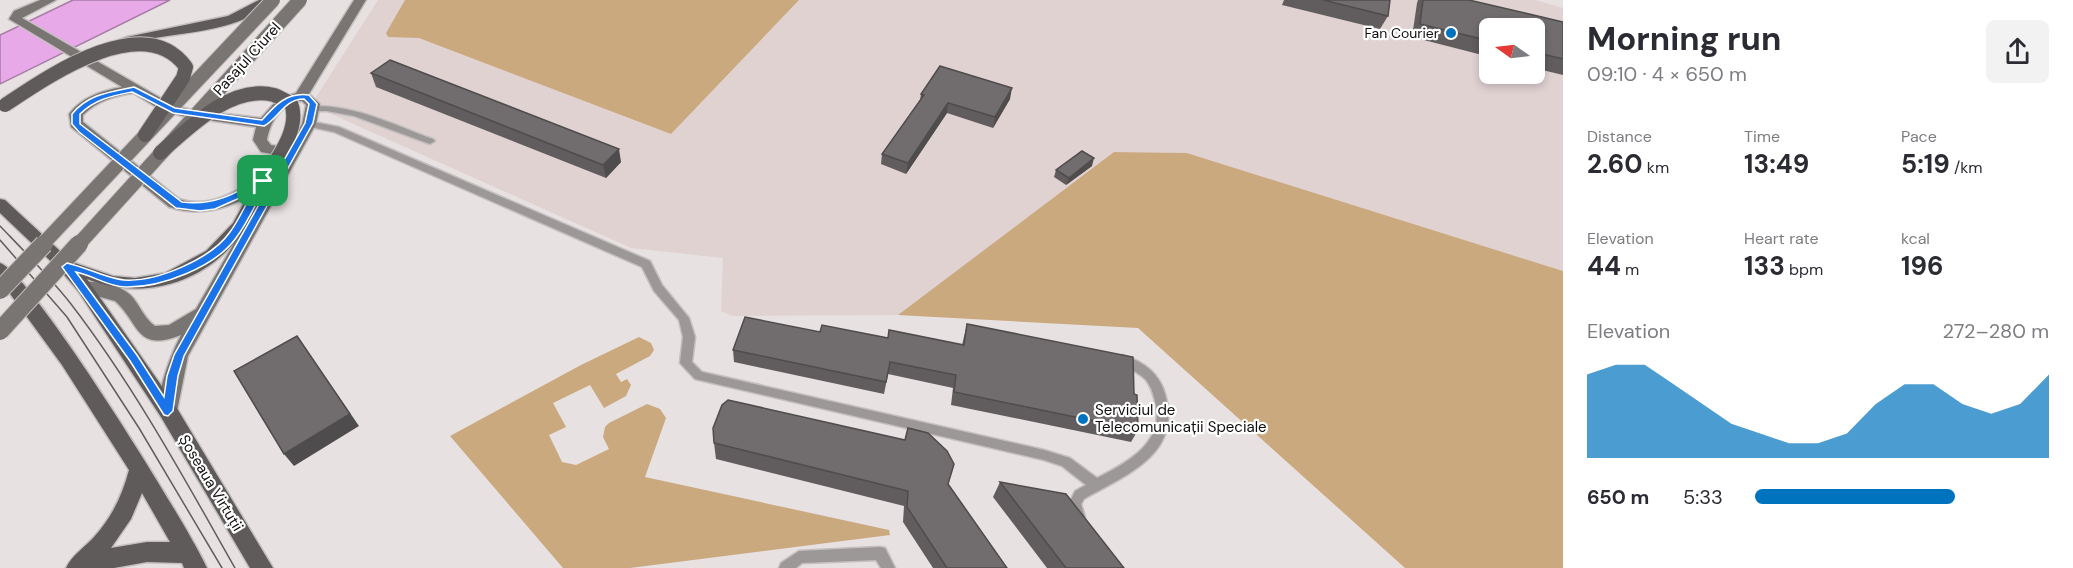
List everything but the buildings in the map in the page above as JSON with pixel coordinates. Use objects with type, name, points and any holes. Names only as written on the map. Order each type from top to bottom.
[{"type":"main road","points":[[50,0],[15,17],[67,51],[173,110],[264,123]]},
{"type":"main road","points":[[1,108],[69,65],[134,37],[241,16],[267,0]]},
{"type":"main road","name":"Pasajul Ciurel","points":[[0,290],[273,0]]},
{"type":"main road","name":"Pasajul Ciurel","points":[[0,331],[300,0]]},
{"type":"main road","points":[[301,96],[360,0]]},
{"type":"main road","points":[[90,56],[119,48],[147,46],[166,49],[183,60],[186,67],[183,78],[145,135]]},
{"type":"main road","points":[[134,89],[107,94],[91,101],[76,114],[76,124],[174,202],[187,207],[215,205],[245,193],[263,181]]},
{"type":"main road","points":[[67,267],[84,270],[123,284],[153,281],[185,270],[216,251],[233,236],[290,133],[296,114],[291,103],[279,97],[251,96],[219,105],[160,153]]},
{"type":"main road","points":[[168,411],[175,365],[292,153],[311,116],[312,100],[301,96],[289,99],[280,105],[264,123],[260,140],[262,146],[272,152],[292,153]]},
{"type":"main road","name":"Șoseaua Virtuții","points":[[0,204],[67,267],[84,287],[168,411],[262,568]]},
{"type":"main road","points":[[0,269],[75,367],[139,468],[192,561]]},
{"type":"main road","points":[[84,287],[124,298],[144,327],[156,333],[182,328],[207,308]]},
{"type":"main road","points":[[78,568],[111,534],[123,516],[139,468]]},
{"type":"main road","points":[[78,568],[146,550],[162,550],[192,561]]},
{"type":"lane","points":[[311,116],[324,108],[343,111],[430,141]]},
{"type":"lane","points":[[311,116],[646,264],[658,288],[684,318],[689,337],[686,363],[699,376],[1044,455],[1066,462],[1096,485]]},
{"type":"lane","points":[[1085,524],[1078,516],[1075,504],[1079,495],[1147,456],[1156,444],[1161,430],[1163,411],[1156,383],[1144,370],[1128,361],[1109,358]]},
{"type":"lane","points":[[786,568],[799,557],[880,554],[888,568]]},
{"type":"shaded area","points":[[73,0],[170,0],[0,84],[0,35]]},
{"type":"shaded area","points":[[378,0],[1535,0],[1563,8],[1563,271],[1187,153],[1115,152],[898,315],[732,316],[721,311],[723,258],[631,248],[311,105]]},
{"type":"shaded area","points":[[405,0],[799,0],[671,134],[419,38],[388,37],[386,33]]},
{"type":"shaded area","points":[[1114,152],[1187,153],[1563,271],[1563,568],[1405,568],[1138,328],[898,315]]},
{"type":"shaded area","points":[[639,337],[651,343],[654,350],[650,356],[616,374],[621,382],[627,379],[631,385],[626,396],[604,408],[590,385],[553,403],[566,427],[549,435],[562,462],[576,465],[609,449],[603,437],[605,427],[647,404],[660,409],[666,418],[645,477],[889,530],[890,535],[630,568],[563,568],[450,436],[581,365]]},
{"type":"tram line","points":[[0,226],[63,294],[116,367],[197,500],[235,568]]},
{"type":"tram line","points":[[0,240],[67,317],[139,428],[222,568]]},
{"type":"place","name":"Fan Courier","points":[[1451,33]]},
{"type":"place","name":"Serviciul de Telecomunicații Speciale","points":[[1083,419]]},
{"type":"route","points":[[134,89],[173,110],[264,123],[280,105],[289,99],[301,96],[312,100],[313,114],[309,123],[179,355],[172,376],[168,411],[134,358],[84,287],[67,267],[84,270],[106,280],[123,284],[153,281],[185,270],[216,251],[233,236],[263,181],[231,200],[215,205],[200,208],[180,205],[156,190],[82,130],[76,124],[76,114],[85,105],[99,97],[134,89]]}]
